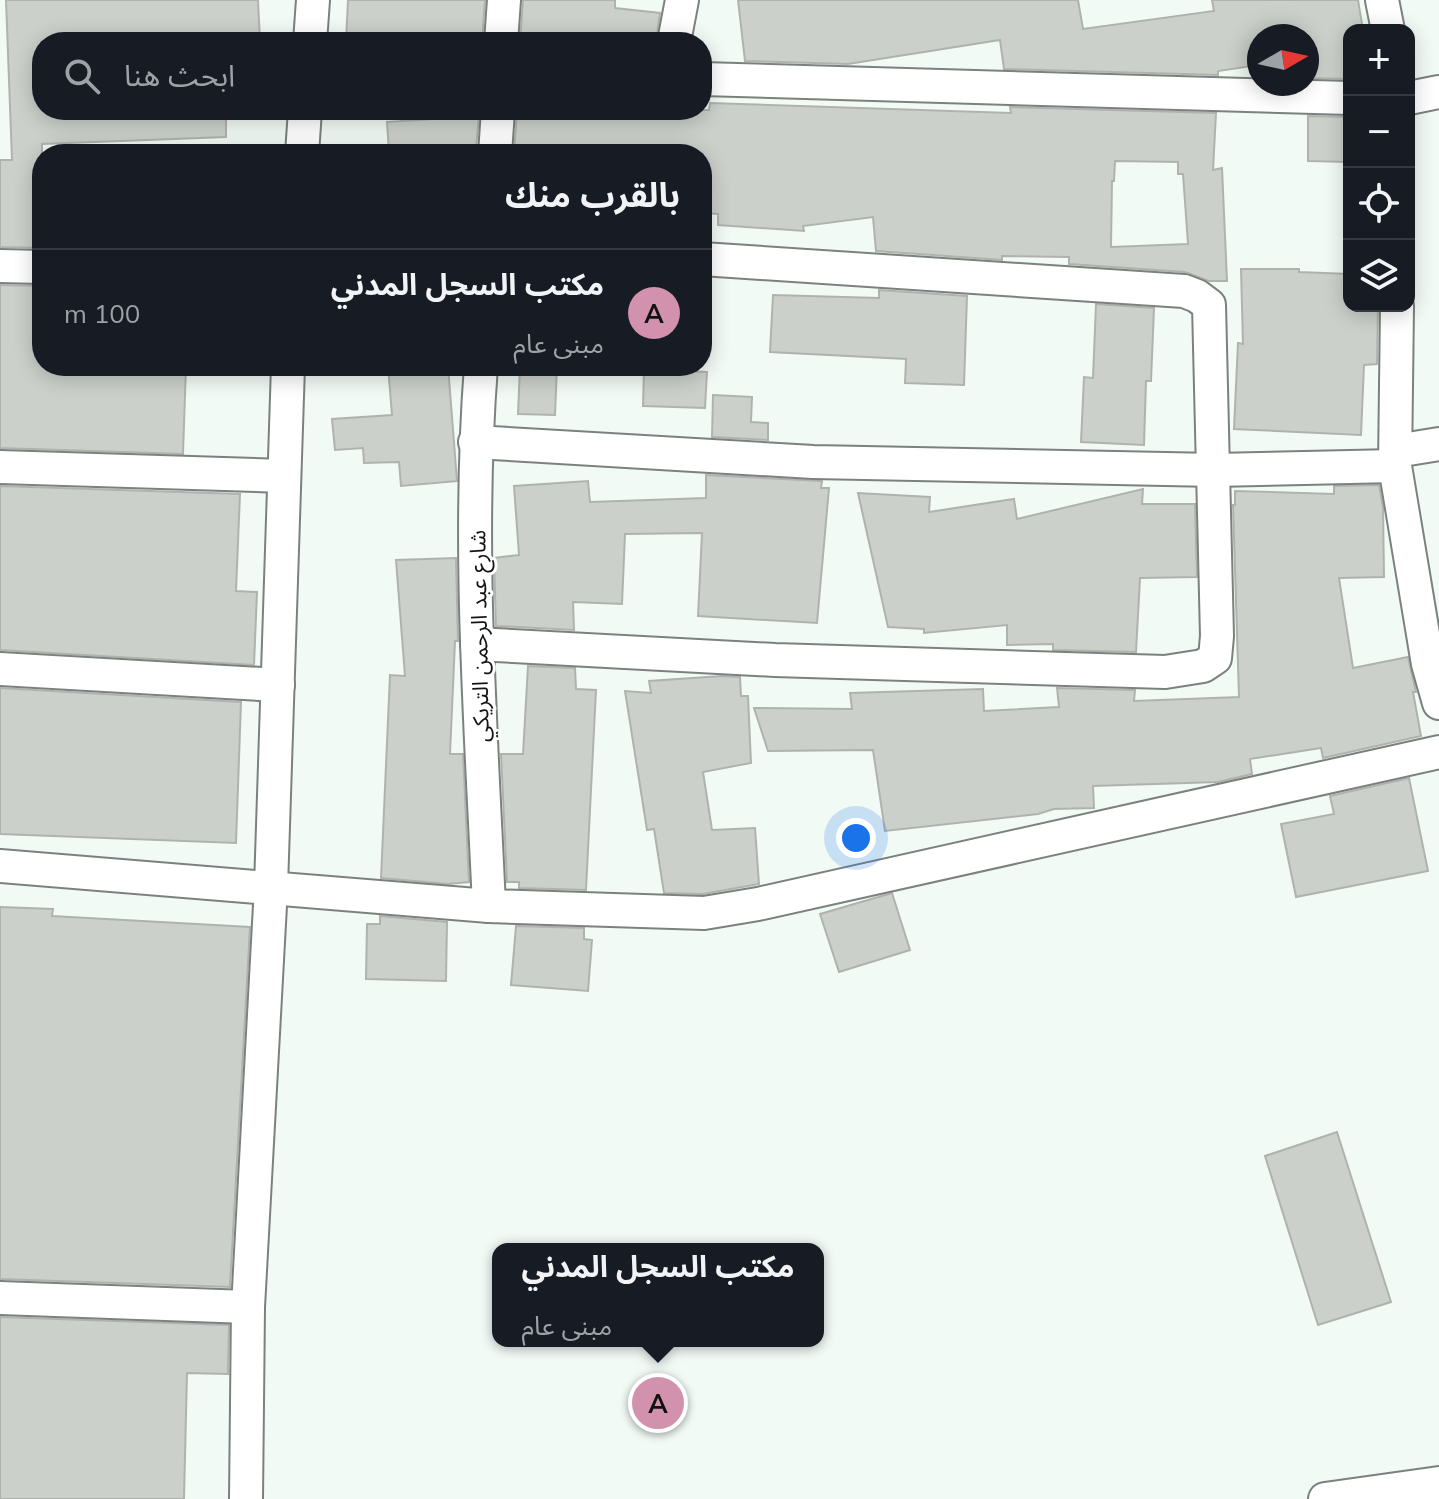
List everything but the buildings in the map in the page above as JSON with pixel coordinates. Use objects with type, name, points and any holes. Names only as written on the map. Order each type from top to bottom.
[{"type":"street","points":[[311,32],[313,0]]},
{"type":"street","points":[[502,32],[504,0]]},
{"type":"street","points":[[676,32],[682,0]]},
{"type":"street","points":[[1382,0],[1387,24]]},
{"type":"street","points":[[712,79],[1343,98]]},
{"type":"street","points":[[1415,97],[1439,92]]},
{"type":"street","points":[[303,144],[304,120]]},
{"type":"street","points":[[496,144],[497,120]]},
{"type":"street","points":[[477,644],[775,660],[1149,672],[1203,666],[1215,658],[1215,470],[1209,305],[1184,291],[712,260]]},
{"type":"street","points":[[0,266],[32,267]]},
{"type":"street","points":[[1397,312],[1396,459],[1439,703]]},
{"type":"street","points":[[246,1499],[248,1307],[271,887],[288,376]]},
{"type":"street","name":"شارع عبد الرحمن التريكي","points":[[480,376],[475,442],[477,644],[489,906]]},
{"type":"street","points":[[475,442],[813,462],[1215,470],[1396,459],[1439,444]]},
{"type":"street","points":[[0,467],[284,476]]},
{"type":"street","points":[[0,669],[278,685]]},
{"type":"street","points":[[0,866],[489,906],[704,913],[758,904],[1439,752]]},
{"type":"street","points":[[0,1298],[248,1307]]},
{"type":"street","points":[[1325,1499],[1377,1495],[1439,1483]]},
{"type":"place","name":"مكتب السجل المدني","points":[[658,1403]]}]
